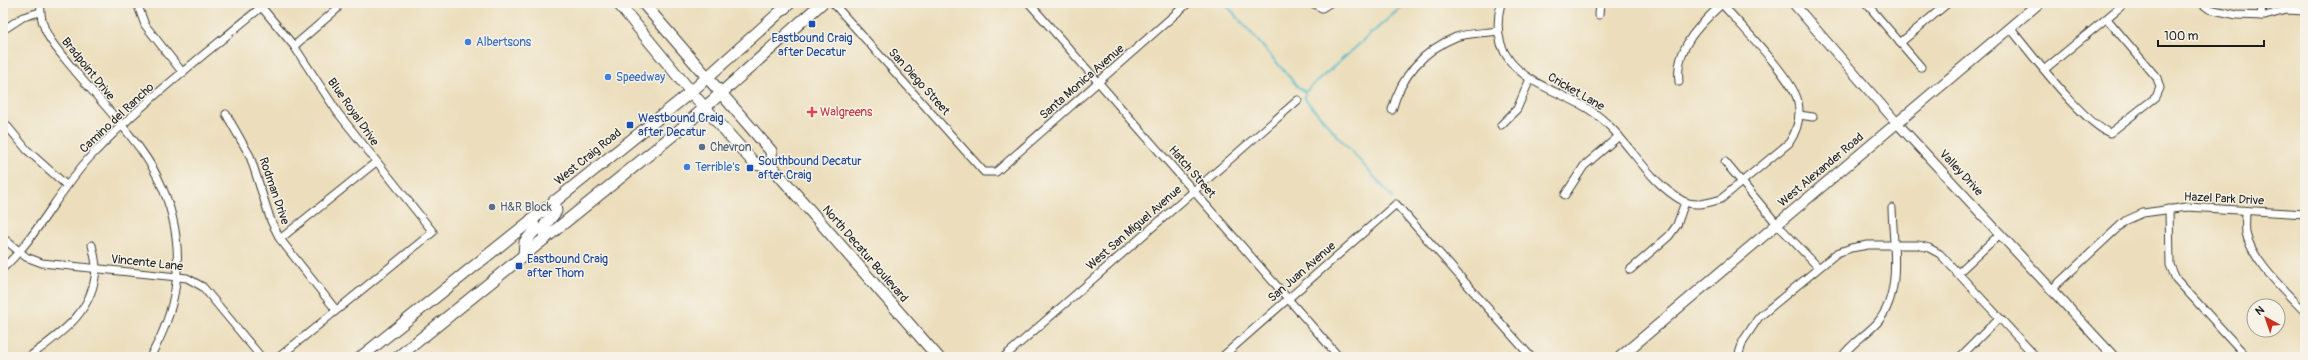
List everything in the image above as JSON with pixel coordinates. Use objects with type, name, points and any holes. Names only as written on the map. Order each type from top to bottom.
[{"type":"main road","points":[[618,3],[691,92],[755,164],[772,167],[771,151],[643,3]]},
{"type":"main road","name":"West Craig Road","points":[[363,356],[691,92],[790,3]]},
{"type":"main road","points":[[398,357],[721,95],[822,3]]},
{"type":"main road","name":"West Alexander Road","points":[[1620,357],[2039,3]]},
{"type":"main road","name":"North Decatur Boulevard","points":[[772,167],[938,357]]},
{"type":"main road","points":[[545,238],[542,230],[544,223],[556,212],[554,201]]},
{"type":"main road","points":[[524,255],[525,242],[535,230],[532,219]]},
{"type":"street","name":"Bradpoint Drive","points":[[41,3],[40,12],[49,40],[120,126],[158,177],[172,211],[177,237],[178,276],[168,321],[150,357]]},
{"type":"street","points":[[136,3],[145,25],[183,73]]},
{"type":"street","name":"San Diego Street","points":[[833,3],[984,172],[990,174]]},
{"type":"street","name":"Hatch Street","points":[[1029,3],[1289,298],[1339,357]]},
{"type":"street","name":"Santa Monica Avenue","points":[[990,174],[996,172],[1188,3]]},
{"type":"street","points":[[1312,3],[1322,8],[1330,3]]},
{"type":"street","points":[[1392,110],[1396,94],[1405,78],[1413,67],[1436,46],[1457,37],[1498,31],[1501,3]]},
{"type":"street","points":[[1599,16],[1600,3]]},
{"type":"street","name":"Valley Drive","points":[[1793,3],[1897,123],[2114,357]]},
{"type":"street","points":[[1866,3],[1921,67]]},
{"type":"street","points":[[1900,43],[1948,3]]},
{"type":"street","points":[[2045,69],[2125,3]]},
{"type":"street","points":[[2201,3],[2209,9],[2237,15],[2261,16],[2286,10],[2305,11]]},
{"type":"street","points":[[2261,16],[2262,3]]},
{"type":"street","name":"Camino del Rancho","points":[[3,268],[18,252],[66,186],[90,157],[120,126],[262,4]]},
{"type":"street","name":"Blue Royal Drive","points":[[262,4],[294,46],[338,113],[433,232],[336,310]]},
{"type":"street","points":[[1630,270],[1670,236],[1677,225],[1685,202],[1709,203],[1721,199],[1789,143],[1794,135],[1799,116],[1798,101],[1790,84],[1722,4],[1699,25],[1680,56],[1677,67],[1679,82]]},
{"type":"street","points":[[294,46],[337,9]]},
{"type":"street","points":[[3,30],[23,17],[40,12]]},
{"type":"street","points":[[2010,28],[2095,125],[2110,133],[2156,97],[2160,88],[2157,78],[2107,19]]},
{"type":"street","name":"Cricket Lane","points":[[1498,31],[1502,46],[1510,60],[1530,79],[1590,109],[1608,124],[1619,136],[1666,192],[1685,202]]},
{"type":"street","points":[[1500,125],[1517,109],[1530,79]]},
{"type":"street","name":"West San Miguel Avenue","points":[[1004,357],[1298,100]]},
{"type":"street","name":"Rodman Drive","points":[[226,114],[250,156],[271,221],[280,239],[336,310]]},
{"type":"street","points":[[1799,116],[1813,117]]},
{"type":"street","points":[[3,121],[27,150],[66,186]]},
{"type":"street","points":[[1565,195],[1584,166],[1619,136]]},
{"type":"street","points":[[280,239],[376,162]]},
{"type":"street","points":[[1726,162],[1777,224],[1818,267]]},
{"type":"street","name":"San Juan Avenue","points":[[1222,357],[1396,204],[1531,357]]},
{"type":"street","name":"Hazel Park Drive","points":[[2052,289],[2125,221],[2143,213],[2169,208],[2187,207],[2305,214]]},
{"type":"street","points":[[1842,357],[1846,350],[1876,324],[1888,306],[1894,285],[1892,208]]},
{"type":"street","points":[[2169,208],[2170,265],[2176,279],[2247,357]]},
{"type":"street","points":[[2246,211],[2246,232],[2251,248],[2264,266],[2305,312]]},
{"type":"street","points":[[1957,274],[2000,234]]},
{"type":"street","name":"Vincente Lane","points":[[3,238],[18,252],[42,264],[187,278],[204,287],[262,357]]},
{"type":"street","points":[[1738,357],[1743,340],[1759,317],[1818,267],[1837,253],[1851,248],[1893,244],[1918,245],[1929,248],[1940,254],[1957,274],[2036,357]]},
{"type":"street","points":[[29,357],[68,328],[83,310],[92,290],[96,269],[92,245]]},
{"type":"street","points":[[279,357],[336,310]]},
{"type":"street","points":[[1960,357],[1999,318]]},
{"type":"waterway","points":[[1225,3],[1298,87],[1305,92]]},
{"type":"waterway","points":[[1393,198],[1304,98],[1305,92],[1406,3]]},
{"type":"place","name":"Eastbound Craig after Decatur","points":[[812,24]]},
{"type":"place","name":"Albertsons","points":[[468,42]]},
{"type":"place","name":"Speedway","points":[[608,77]]},
{"type":"place","name":"Walgreens","points":[[812,112]]},
{"type":"place","name":"Westbound Craig after Decatur","points":[[630,125]]},
{"type":"place","name":"Chevron","points":[[702,147]]},
{"type":"place","name":"Terrible's","points":[[687,167]]},
{"type":"place","name":"Southbound Decatur after Craig","points":[[750,168]]},
{"type":"place","name":"H&R Block","points":[[492,207]]},
{"type":"place","name":"Eastbound Craig after Thom","points":[[519,266]]}]
